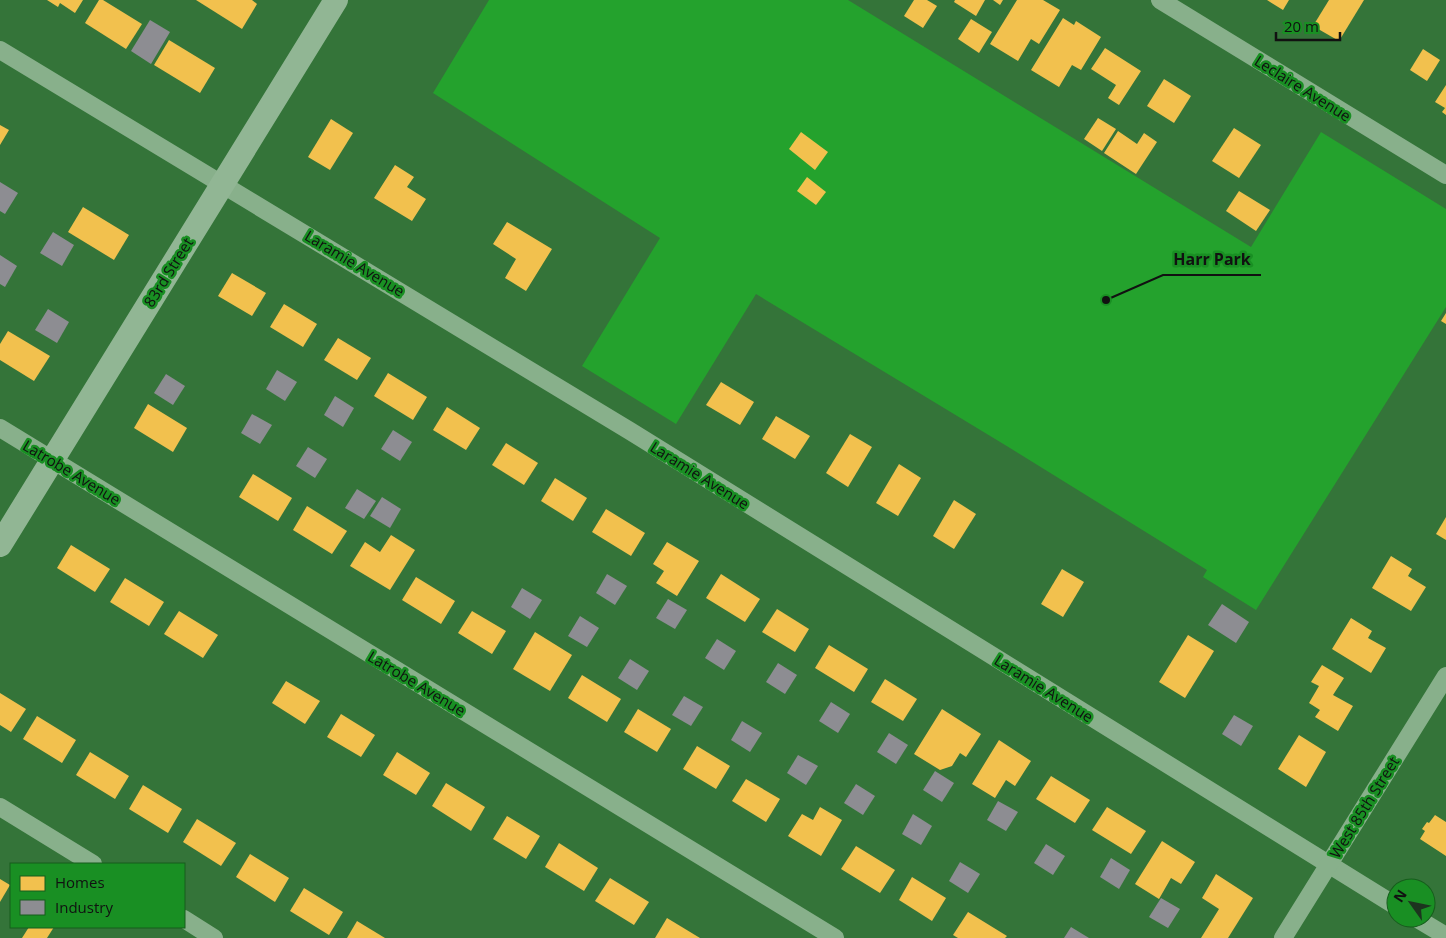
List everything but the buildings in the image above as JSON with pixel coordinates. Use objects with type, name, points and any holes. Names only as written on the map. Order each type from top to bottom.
[{"type":"street","name":"83rd Street","points":[[0,545],[336,0]]},
{"type":"street","name":"Leclaire Avenue","points":[[1160,0],[1446,176]]},
{"type":"street","name":"Laramie Avenue","points":[[0,50],[630,431],[1386,900]]},
{"type":"street","name":"Latrobe Avenue","points":[[0,428],[835,938]]},
{"type":"street","name":"West 85th Street","points":[[1283,938],[1446,676]]},
{"type":"street","points":[[0,807],[92,863]]},
{"type":"street","points":[[185,920],[214,938]]},
{"type":"street","points":[[1433,928],[1446,936]]},
{"type":"green space","points":[[489,0],[848,0],[1251,247],[1321,132],[1446,209],[1446,307],[1256,610],[1203,577],[1207,570],[756,294],[676,424],[582,366],[660,238],[433,93]]},
{"type":"place","name":"Harr Park","points":[[1106,300]]}]
